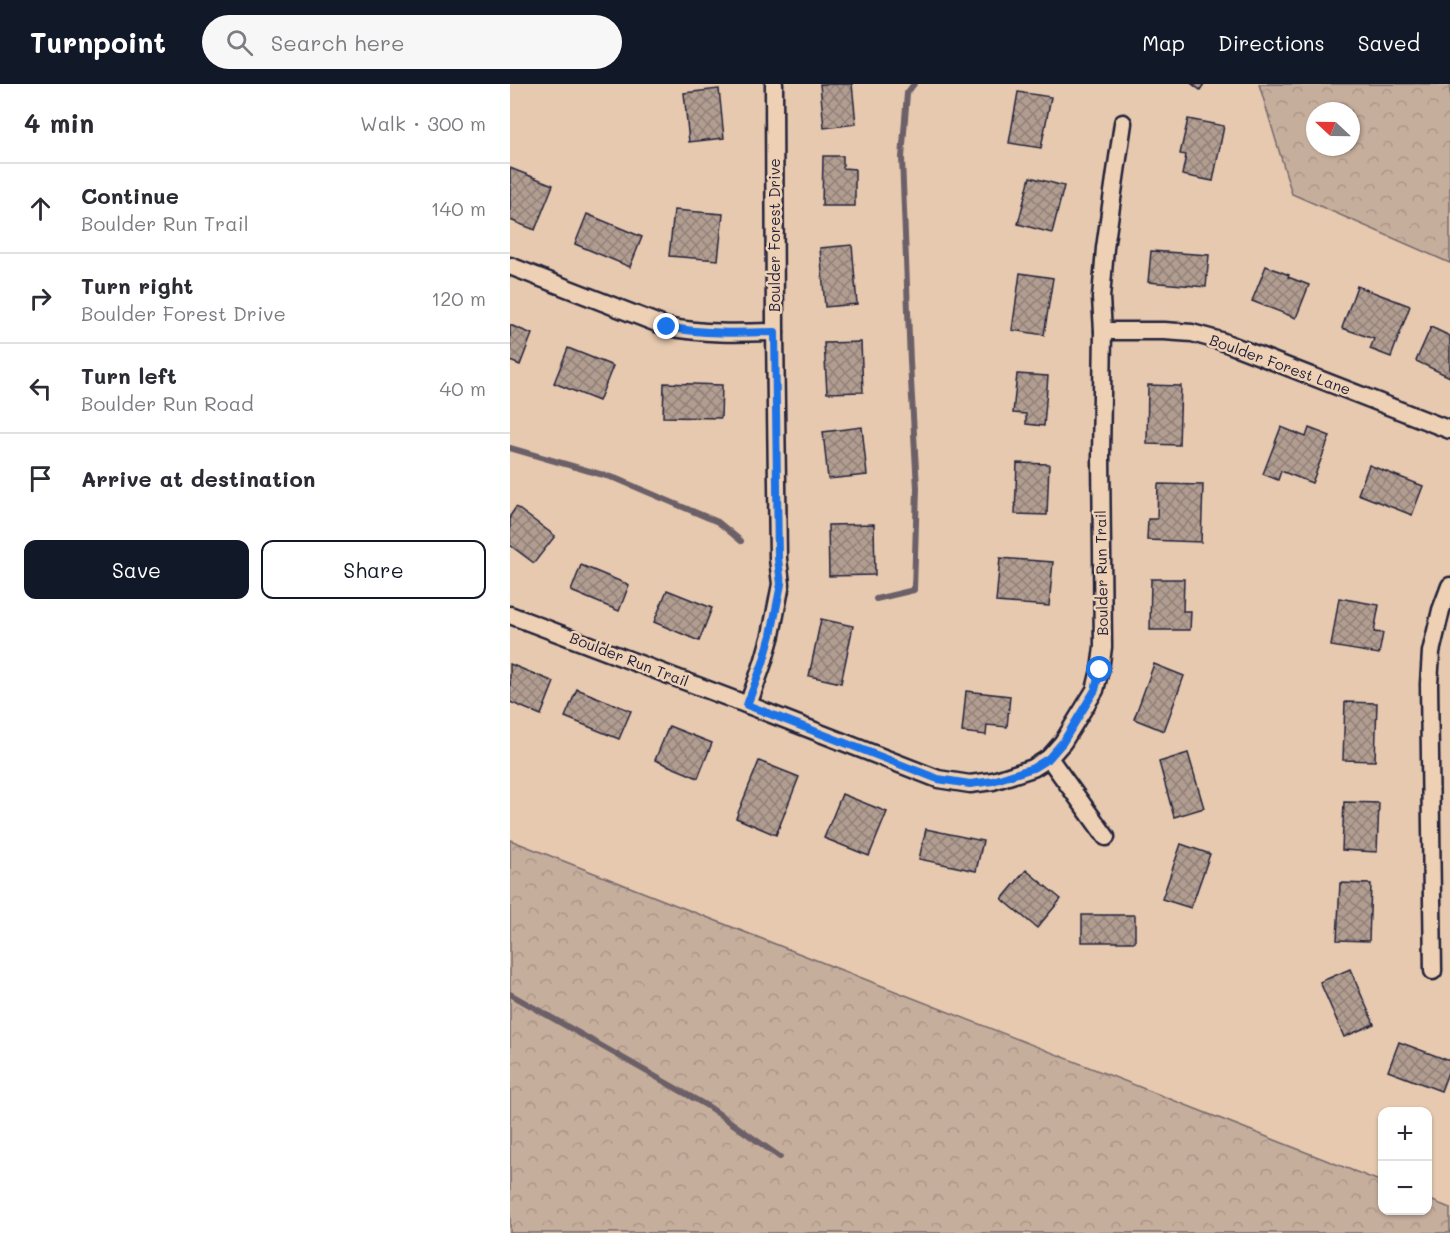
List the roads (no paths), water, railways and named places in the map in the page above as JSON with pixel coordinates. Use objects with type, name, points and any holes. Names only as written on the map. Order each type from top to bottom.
[{"type":"street","name":"Boulder Forest Drive","points":[[747,705],[771,635],[781,584],[778,559],[774,84]]},
{"type":"street","name":"Boulder Run Trail","points":[[510,615],[938,779],[970,784],[993,781],[1033,768],[1049,758],[1063,742],[1095,690],[1102,658],[1103,331],[1101,298],[1105,248],[1123,123]]},
{"type":"street","points":[[510,266],[667,327],[707,332],[775,332]]},
{"type":"street","name":"Boulder Forest Lane","points":[[1103,331],[1192,333],[1221,341],[1450,430]]},
{"type":"street","points":[[1433,970],[1429,684],[1431,652],[1441,610],[1450,586]]},
{"type":"street","points":[[1049,758],[1107,837]]},
{"type":"waterway","points":[[876,599],[914,590],[917,488],[902,158],[907,93],[914,84]]},
{"type":"waterway","points":[[510,448],[617,479],[718,522],[741,541]]},
{"type":"waterway","points":[[510,994],[709,1107],[780,1157]]}]
